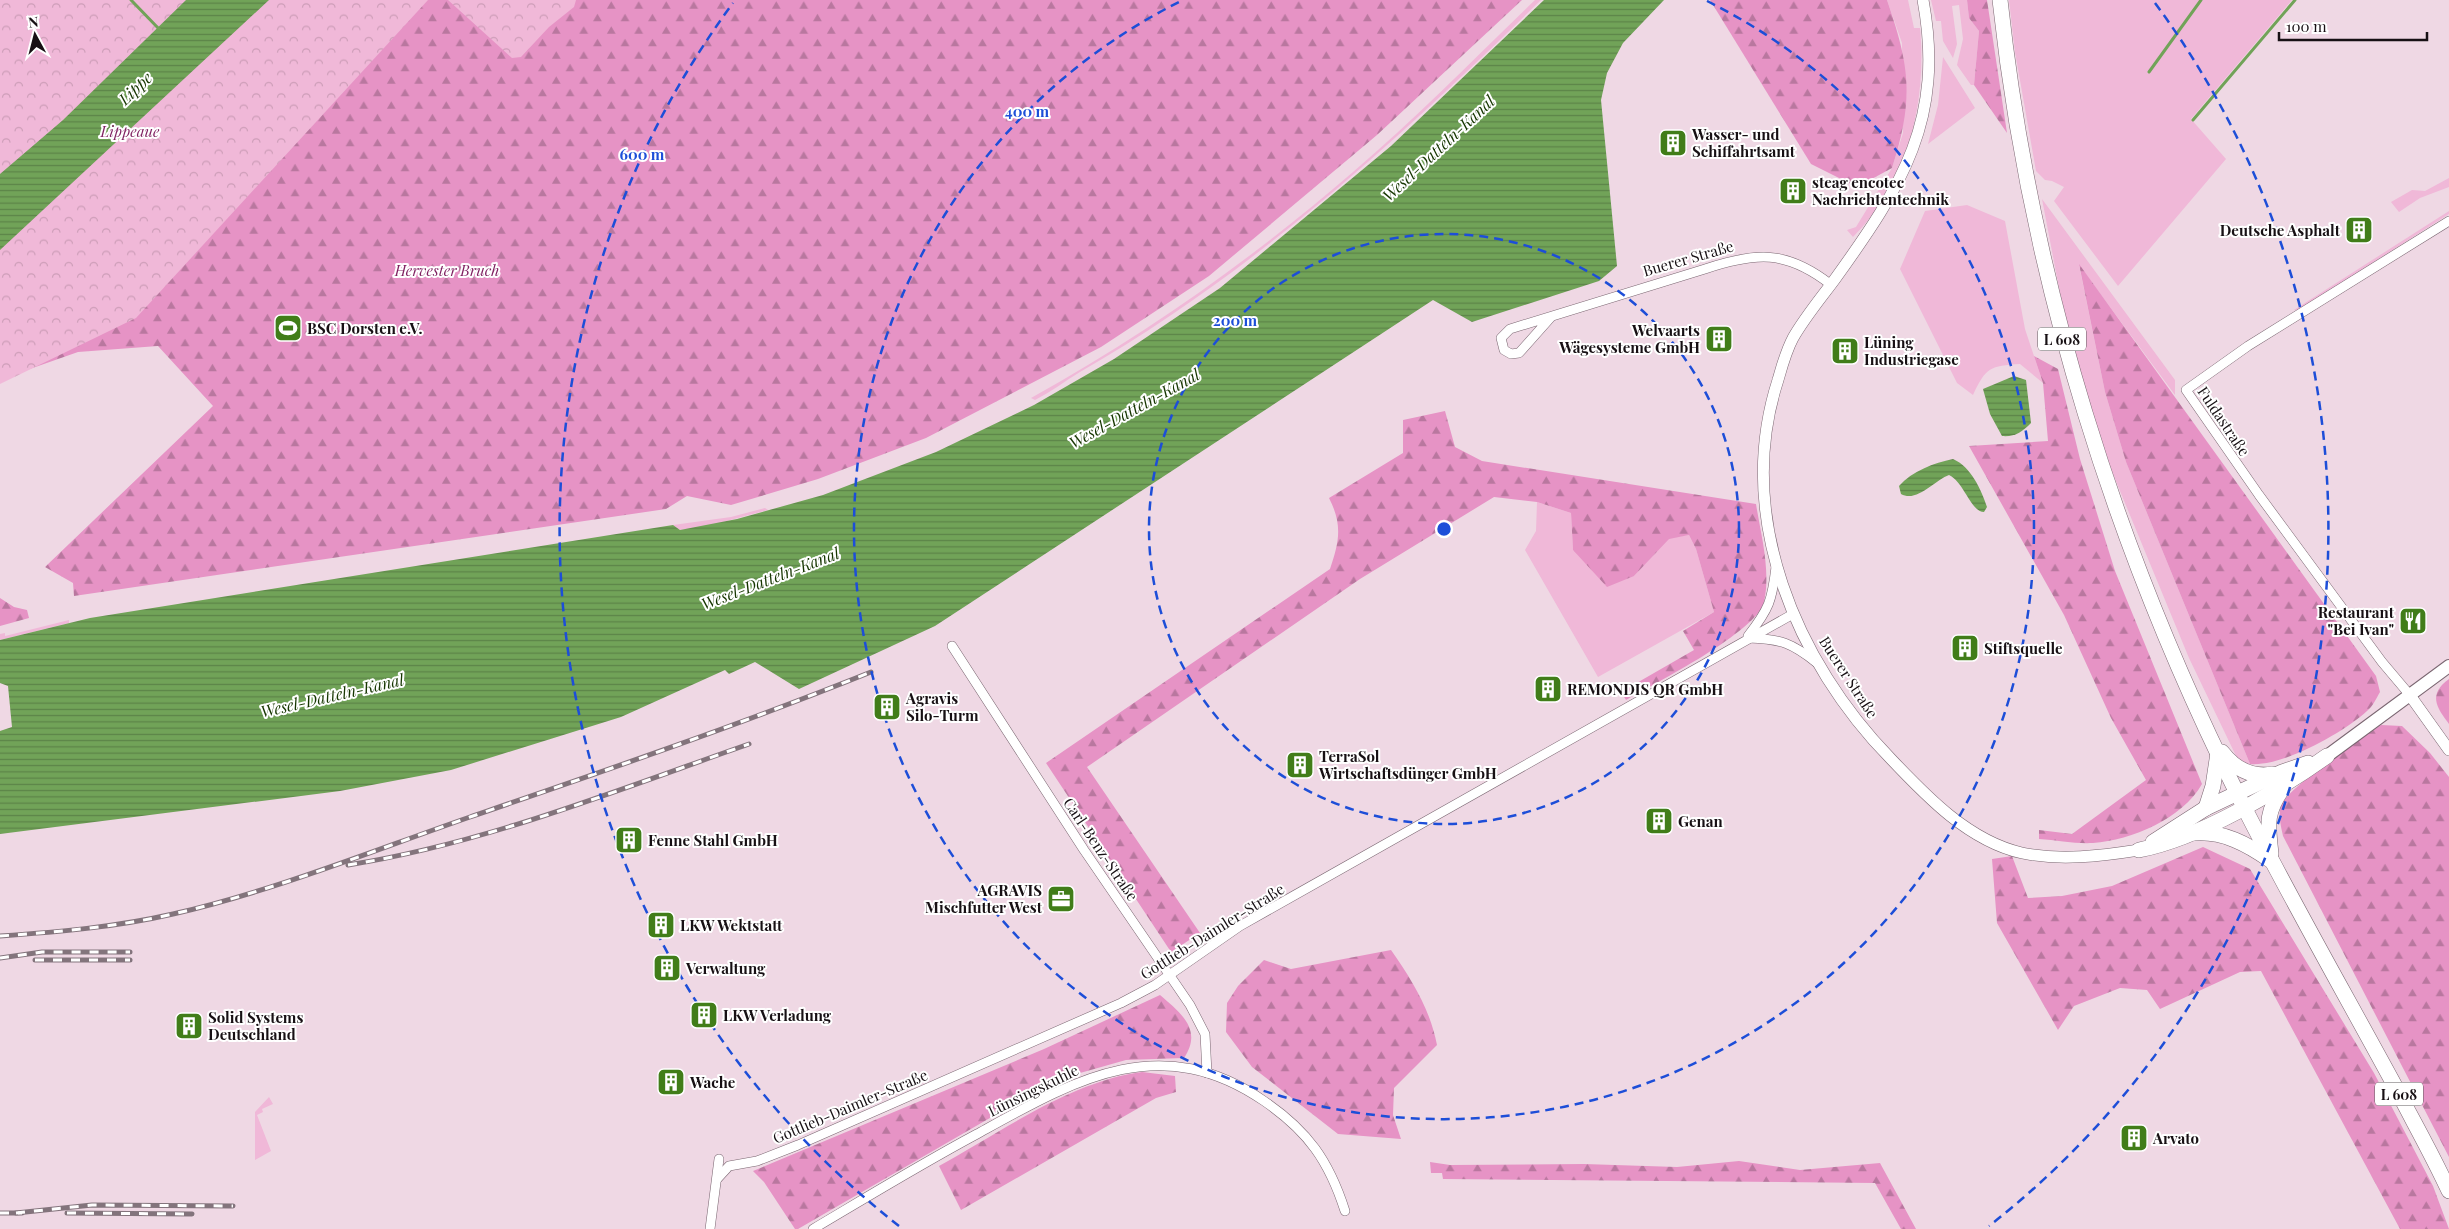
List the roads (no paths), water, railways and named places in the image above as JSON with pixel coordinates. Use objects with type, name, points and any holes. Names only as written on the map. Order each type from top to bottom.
[{"type":"main road","name":"L 608","points":[[2000,0],[2020,146],[2030,199],[2065,350],[2105,476],[2154,604],[2240,800],[2449,1191]]},
{"type":"main road","points":[[2139,850],[2158,846],[2188,834],[2240,800],[2326,756],[2449,666]]},
{"type":"main road","points":[[2211,736],[2231,764],[2243,772],[2283,779]]},
{"type":"main road","points":[[2206,808],[2213,786],[2218,753]]},
{"type":"main road","points":[[2272,861],[2268,815],[2283,779]]},
{"type":"main road","points":[[2139,850],[2206,808],[2240,800]]},
{"type":"main road","points":[[2188,834],[2216,833],[2250,847],[2272,861]]},
{"type":"street","name":"Buerer Straße","points":[[1922,0],[1927,25],[1930,66],[1920,132],[1901,178],[1886,204],[1791,343],[1769,412],[1763,462],[1764,500],[1776,564],[1793,614],[1817,663],[1846,708],[1874,742],[1927,794],[1969,828],[2006,848],[2039,855],[2093,856],[2139,850]]},
{"type":"street","name":"Fuldastraße","points":[[2409,694],[2382,662],[2259,495],[2186,390],[2248,346],[2449,221]]},
{"type":"street","name":"Buerer Straße","points":[[1552,316],[1522,351],[1511,354],[1504,350],[1500,342],[1506,331],[1552,316],[1747,257],[1776,258],[1794,262],[1810,269],[1830,284]]},
{"type":"street","name":"Gottlieb-Daimler-Straße","points":[[1746,638],[1764,616],[1772,600],[1776,564]]},
{"type":"street","name":"Gottlieb-Daimler-Straße","points":[[717,1179],[729,1166],[757,1161],[798,1145],[1121,1003],[1170,975],[1240,926],[1746,638],[1793,614]]},
{"type":"street","points":[[1746,638],[1774,639],[1787,642],[1817,663]]},
{"type":"street","name":"Carl-Benz-Straße","points":[[952,646],[1084,850],[1190,1005],[1205,1034],[1207,1073]]},
{"type":"street","points":[[2409,694],[2449,750]]},
{"type":"street","name":"Lünsingskuhle","points":[[813,1229],[933,1158],[1044,1098],[1081,1080],[1112,1070],[1144,1066],[1183,1068],[1207,1073],[1231,1082],[1253,1094],[1298,1128],[1320,1153],[1329,1168],[1345,1211]]},
{"type":"street","points":[[710,1229],[718,1159]]},
{"type":"water","name":"Lippe","points":[[186,0],[269,0],[0,250],[0,174],[63,120]]},
{"type":"water","name":"Wesel-Datteln-Kanal","points":[[1544,0],[1664,0],[1623,43],[1607,73],[1601,100],[1617,266],[1599,281],[1472,322],[1433,300],[935,626],[799,689],[755,662],[729,674],[725,670],[621,717],[451,770],[340,791],[0,834],[0,731],[12,727],[8,686],[0,683],[0,640],[90,618],[673,525],[680,530],[737,519],[823,495],[936,452],[1034,405],[1114,359],[1220,288],[1391,146]]},
{"type":"water","points":[[2014,376],[2026,380],[2031,423],[2018,433],[2011,436],[2002,436],[1990,414],[1983,389]]},
{"type":"water","points":[[1953,459],[1965,467],[1974,479],[1987,507],[1984,512],[1979,511],[1975,507],[1959,484],[1949,475],[1913,496],[1901,494],[1899,486],[1910,476],[1931,465]]},
{"type":"waterway","points":[[131,0],[160,30]]},
{"type":"waterway","points":[[2149,72],[2201,0]]},
{"type":"waterway","points":[[2193,120],[2295,0]]},
{"type":"railway","points":[[0,936],[109,926],[173,914],[248,894],[323,870],[671,747],[772,711],[871,672]]},
{"type":"railway","points":[[348,865],[451,843],[551,814],[749,744]]},
{"type":"railway","points":[[0,958],[42,952],[130,952]]},
{"type":"railway","points":[[35,960],[130,960]]},
{"type":"railway","points":[[16,1213],[92,1205],[233,1206]]},
{"type":"railway","points":[[0,1213],[22,1213]]},
{"type":"railway","points":[[67,1213],[192,1214]]},
{"type":"place","name":"Wasser- und Schiffahrtsamt","points":[[1673,143]]},
{"type":"place","name":"steag encotec Nachrichtentechnik","points":[[1793,191]]},
{"type":"place","name":"Deutsche Asphalt","points":[[2359,230]]},
{"type":"place","name":"BSC Dorsten e.V.","points":[[288,328]]},
{"type":"place","name":"Welvaarts Wägesysteme GmbH","points":[[1719,339]]},
{"type":"place","name":"Lüning Industriegase","points":[[1845,351]]},
{"type":"place","name":"Restaurant \"Bei Ivan\"","points":[[2413,621]]},
{"type":"place","name":"Stiftsquelle","points":[[1965,648]]},
{"type":"place","name":"REMONDIS QR GmbH","points":[[1548,689]]},
{"type":"place","name":"Agravis Silo-Turm","points":[[887,707]]},
{"type":"place","name":"TerraSol Wirtschaftsdünger GmbH","points":[[1300,765]]},
{"type":"place","name":"Genan","points":[[1659,821]]},
{"type":"place","name":"Fenne Stahl GmbH","points":[[629,840]]},
{"type":"place","name":"AGRAVIS Mischfutter West","points":[[1061,899]]},
{"type":"place","name":"LKW Wektstatt","points":[[661,925]]},
{"type":"place","name":"Verwaltung","points":[[667,968]]},
{"type":"place","name":"LKW Verladung","points":[[704,1015]]},
{"type":"place","name":"Solid Systems Deutschland","points":[[189,1026]]},
{"type":"place","name":"Wache","points":[[671,1082]]},
{"type":"place","name":"Arvato","points":[[2134,1138]]},
{"type":"park label","name":"Lippeaue","points":[[130,131]]},
{"type":"park label","name":"Hervester Bruch","points":[[447,270]]}]
